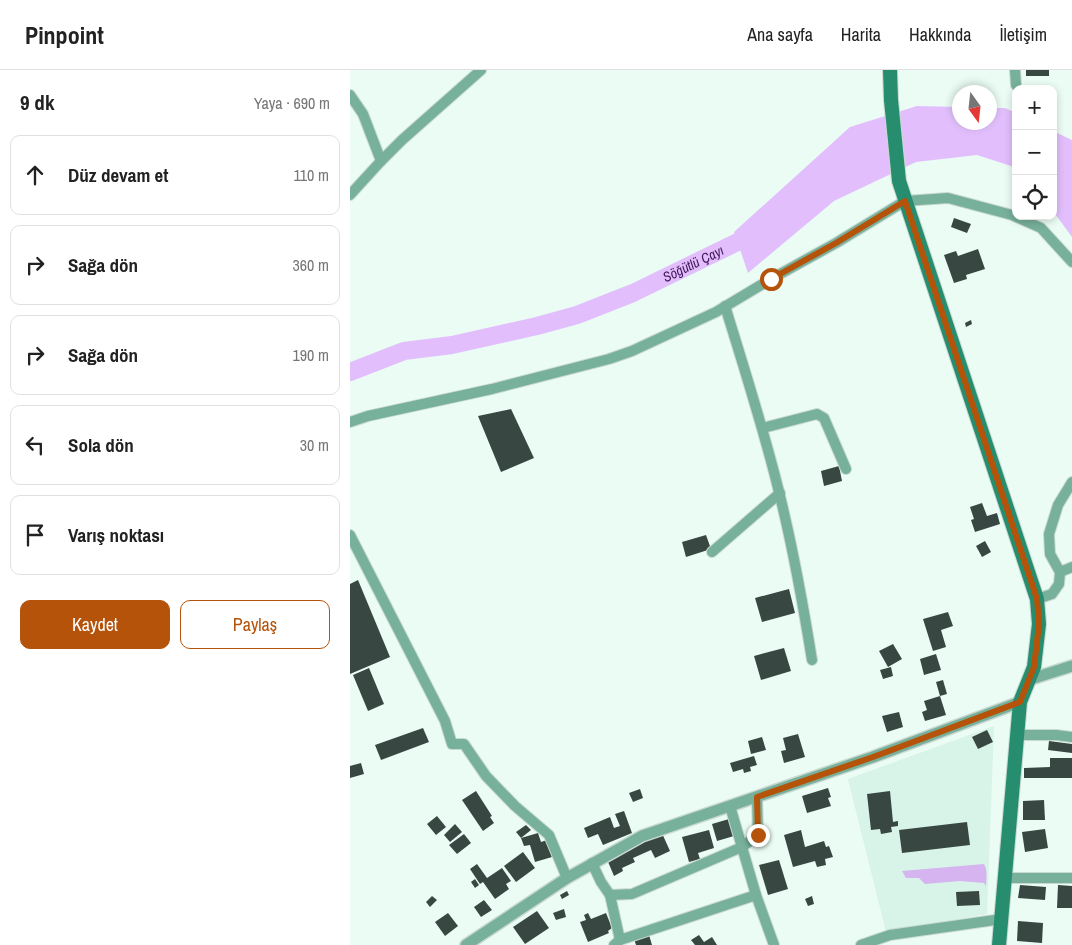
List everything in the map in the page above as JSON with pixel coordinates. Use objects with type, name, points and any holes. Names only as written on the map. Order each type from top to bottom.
[{"type":"main road","points":[[890,70],[899,181],[1037,599],[1038,633],[1034,667],[1020,702],[1000,945]]},
{"type":"street","points":[[350,195],[402,140],[481,70]]},
{"type":"street","points":[[1015,70],[1016,85]]},
{"type":"street","points":[[350,95],[363,114],[381,161]]},
{"type":"street","points":[[350,422],[368,416],[609,360],[725,306],[836,243],[905,201],[948,198],[1012,215],[1041,228],[1072,262]]},
{"type":"street","points":[[725,306],[763,428],[780,493],[798,578],[812,660]]},
{"type":"street","points":[[763,428],[817,414],[824,418],[846,469]]},
{"type":"street","points":[[1037,599],[1052,594],[1059,584],[1060,572],[1050,554],[1049,534],[1058,505],[1072,482]]},
{"type":"street","points":[[712,552],[780,493]]},
{"type":"street","points":[[350,535],[445,721],[452,744],[464,744],[486,776],[515,806],[549,835],[567,878]]},
{"type":"street","points":[[1060,572],[1072,567]]},
{"type":"street","points":[[1028,680],[1072,666]]},
{"type":"street","points":[[466,945],[567,878],[642,836],[873,757],[1020,702]]},
{"type":"street","points":[[1017,735],[1072,737]]},
{"type":"street","points":[[610,895],[632,894],[742,848],[758,835],[757,797]]},
{"type":"street","points":[[730,806],[756,895],[774,945]]},
{"type":"street","points":[[592,864],[610,895],[617,942],[756,895]]},
{"type":"street","points":[[1005,878],[1072,878]]},
{"type":"street","points":[[861,945],[890,935],[1002,919]]},
{"type":"shaded area","points":[[917,106],[952,107],[952,130],[997,130],[997,108],[1005,108],[1012,111],[1012,167],[977,155],[916,162],[834,201],[748,273],[734,232],[850,127]]},
{"type":"shaded area","points":[[1057,133],[1072,140],[1072,237],[1057,216]]},
{"type":"shaded area","points":[[994,726],[987,914],[886,932],[848,779]]},
{"type":"shaded area","points":[[984,864],[986,886],[984,883],[960,881],[925,884],[919,878],[906,878],[902,871]]},
{"type":"building","points":[[1026,70],[1049,70],[1049,76],[1026,76]]},
{"type":"building","points":[[954,218],[971,224],[967,233],[951,227]]},
{"type":"building","points":[[978,249],[985,269],[966,275],[967,279],[954,283],[944,255],[956,251],[958,256]]},
{"type":"building","points":[[971,320],[972,324],[966,327],[965,323]]},
{"type":"building","points":[[511,409],[534,458],[501,472],[478,416]]},
{"type":"building","points":[[839,466],[842,481],[824,486],[821,471]]},
{"type":"building","points":[[982,503],[987,516],[997,513],[1000,524],[975,532],[971,520],[974,519],[970,507]]},
{"type":"building","points":[[706,535],[711,549],[686,557],[682,542]]},
{"type":"building","points":[[985,541],[991,552],[982,557],[976,546]]},
{"type":"building","points":[[358,580],[390,657],[350,674],[350,584]]},
{"type":"building","points":[[789,589],[795,613],[762,622],[755,598]]},
{"type":"building","points":[[948,612],[953,626],[941,630],[946,647],[933,651],[923,619]]},
{"type":"building","points":[[893,644],[902,659],[888,667],[879,651]]},
{"type":"building","points":[[784,648],[791,671],[761,680],[754,656]]},
{"type":"building","points":[[936,654],[941,670],[924,675],[920,659]]},
{"type":"building","points":[[891,667],[893,676],[883,679],[880,670]]},
{"type":"building","points":[[369,668],[384,704],[368,711],[353,675]]},
{"type":"building","points":[[943,680],[947,694],[940,696],[936,682]]},
{"type":"building","points":[[940,696],[946,715],[925,721],[922,712],[927,710],[924,701]]},
{"type":"building","points":[[899,712],[903,727],[887,732],[882,716]]},
{"type":"building","points":[[423,728],[429,742],[381,760],[375,745]]},
{"type":"building","points":[[987,730],[993,742],[978,749],[972,737]]},
{"type":"building","points":[[798,734],[805,757],[784,763],[781,751],[786,750],[783,738]]},
{"type":"building","points":[[762,737],[766,750],[751,754],[748,741]]},
{"type":"building","points":[[1049,741],[1072,744],[1072,753],[1048,750]]},
{"type":"building","points":[[754,756],[757,765],[750,767],[751,771],[744,773],[743,769],[733,772],[730,763]]},
{"type":"building","points":[[1050,758],[1072,758],[1072,778],[1024,778],[1024,768],[1050,767]]},
{"type":"building","points":[[361,763],[364,774],[350,778],[350,766]]},
{"type":"building","points":[[828,788],[831,797],[828,798],[831,806],[807,813],[802,796]]},
{"type":"building","points":[[640,789],[643,798],[633,802],[629,793]]},
{"type":"building","points":[[476,791],[492,816],[490,817],[494,823],[483,831],[462,800]]},
{"type":"building","points":[[890,791],[893,822],[898,821],[898,826],[891,827],[892,832],[881,834],[880,829],[871,830],[867,794]]},
{"type":"building","points":[[1044,800],[1045,820],[1023,820],[1023,801]]},
{"type":"building","points":[[624,811],[632,833],[603,845],[598,834],[588,838],[584,828],[610,817],[614,828],[620,826],[615,814]]},
{"type":"building","points":[[437,816],[446,827],[436,835],[427,824]]},
{"type":"building","points":[[729,819],[734,836],[717,841],[712,824]]},
{"type":"building","points":[[967,822],[970,845],[902,853],[899,830]]},
{"type":"building","points":[[455,824],[462,832],[450,842],[444,835]]},
{"type":"building","points":[[526,825],[531,830],[521,838],[516,832]]},
{"type":"building","points":[[1045,829],[1048,848],[1025,852],[1022,832]]},
{"type":"building","points":[[709,830],[714,848],[698,853],[700,859],[689,862],[682,837]]},
{"type":"building","points":[[801,830],[805,847],[824,841],[826,847],[829,846],[833,857],[825,859],[826,865],[817,867],[815,861],[793,867],[784,835]]},
{"type":"building","points":[[661,831],[670,851],[655,858],[651,850],[633,858],[635,862],[622,868],[623,871],[614,876],[606,857]]},
{"type":"building","points":[[538,833],[541,842],[547,840],[552,857],[535,862],[530,845],[524,846],[521,838]]},
{"type":"building","points":[[464,834],[471,843],[457,854],[449,845]]},
{"type":"building","points":[[523,852],[535,868],[516,882],[504,866]]},
{"type":"building","points":[[779,860],[788,889],[768,895],[759,865]]},
{"type":"building","points":[[477,864],[487,878],[502,868],[511,881],[506,884],[509,889],[495,899],[483,882],[480,884],[470,869]]},
{"type":"building","points":[[475,879],[479,885],[475,888],[471,882]]},
{"type":"building","points":[[1020,885],[1046,887],[1045,900],[1018,898]]},
{"type":"building","points":[[1058,885],[1072,886],[1072,908],[1057,908]]},
{"type":"building","points":[[567,891],[569,895],[562,899],[560,895]]},
{"type":"building","points":[[979,891],[980,905],[957,906],[956,892]]},
{"type":"building","points":[[432,896],[437,900],[430,907],[426,902]]},
{"type":"building","points":[[812,896],[814,904],[808,906],[805,899]]},
{"type":"building","points":[[484,900],[492,910],[481,917],[474,907]]},
{"type":"building","points":[[564,909],[566,917],[556,920],[553,913]]},
{"type":"building","points":[[537,911],[549,928],[525,944],[513,927]]},
{"type":"building","points":[[448,913],[458,926],[445,936],[435,922]]},
{"type":"building","points":[[588,913],[591,919],[606,913],[612,928],[608,931],[609,933],[588,942],[580,922],[586,920],[584,915]]},
{"type":"building","points":[[1018,921],[1043,923],[1042,943],[1017,941]]},
{"type":"building","points":[[649,935],[652,945],[636,945],[634,939]]},
{"type":"building","points":[[699,935],[704,942],[712,937],[717,945],[695,945],[691,940]]},
{"type":"waterway","name":"Söğütlü Çayı","points":[[350,372],[404,351],[452,345],[577,315],[633,293],[758,232]]},
{"type":"route","points":[[758,835],[757,797],[873,757],[1020,702],[1034,667],[1039,624],[1037,599],[905,201],[836,243],[771,279]]}]
